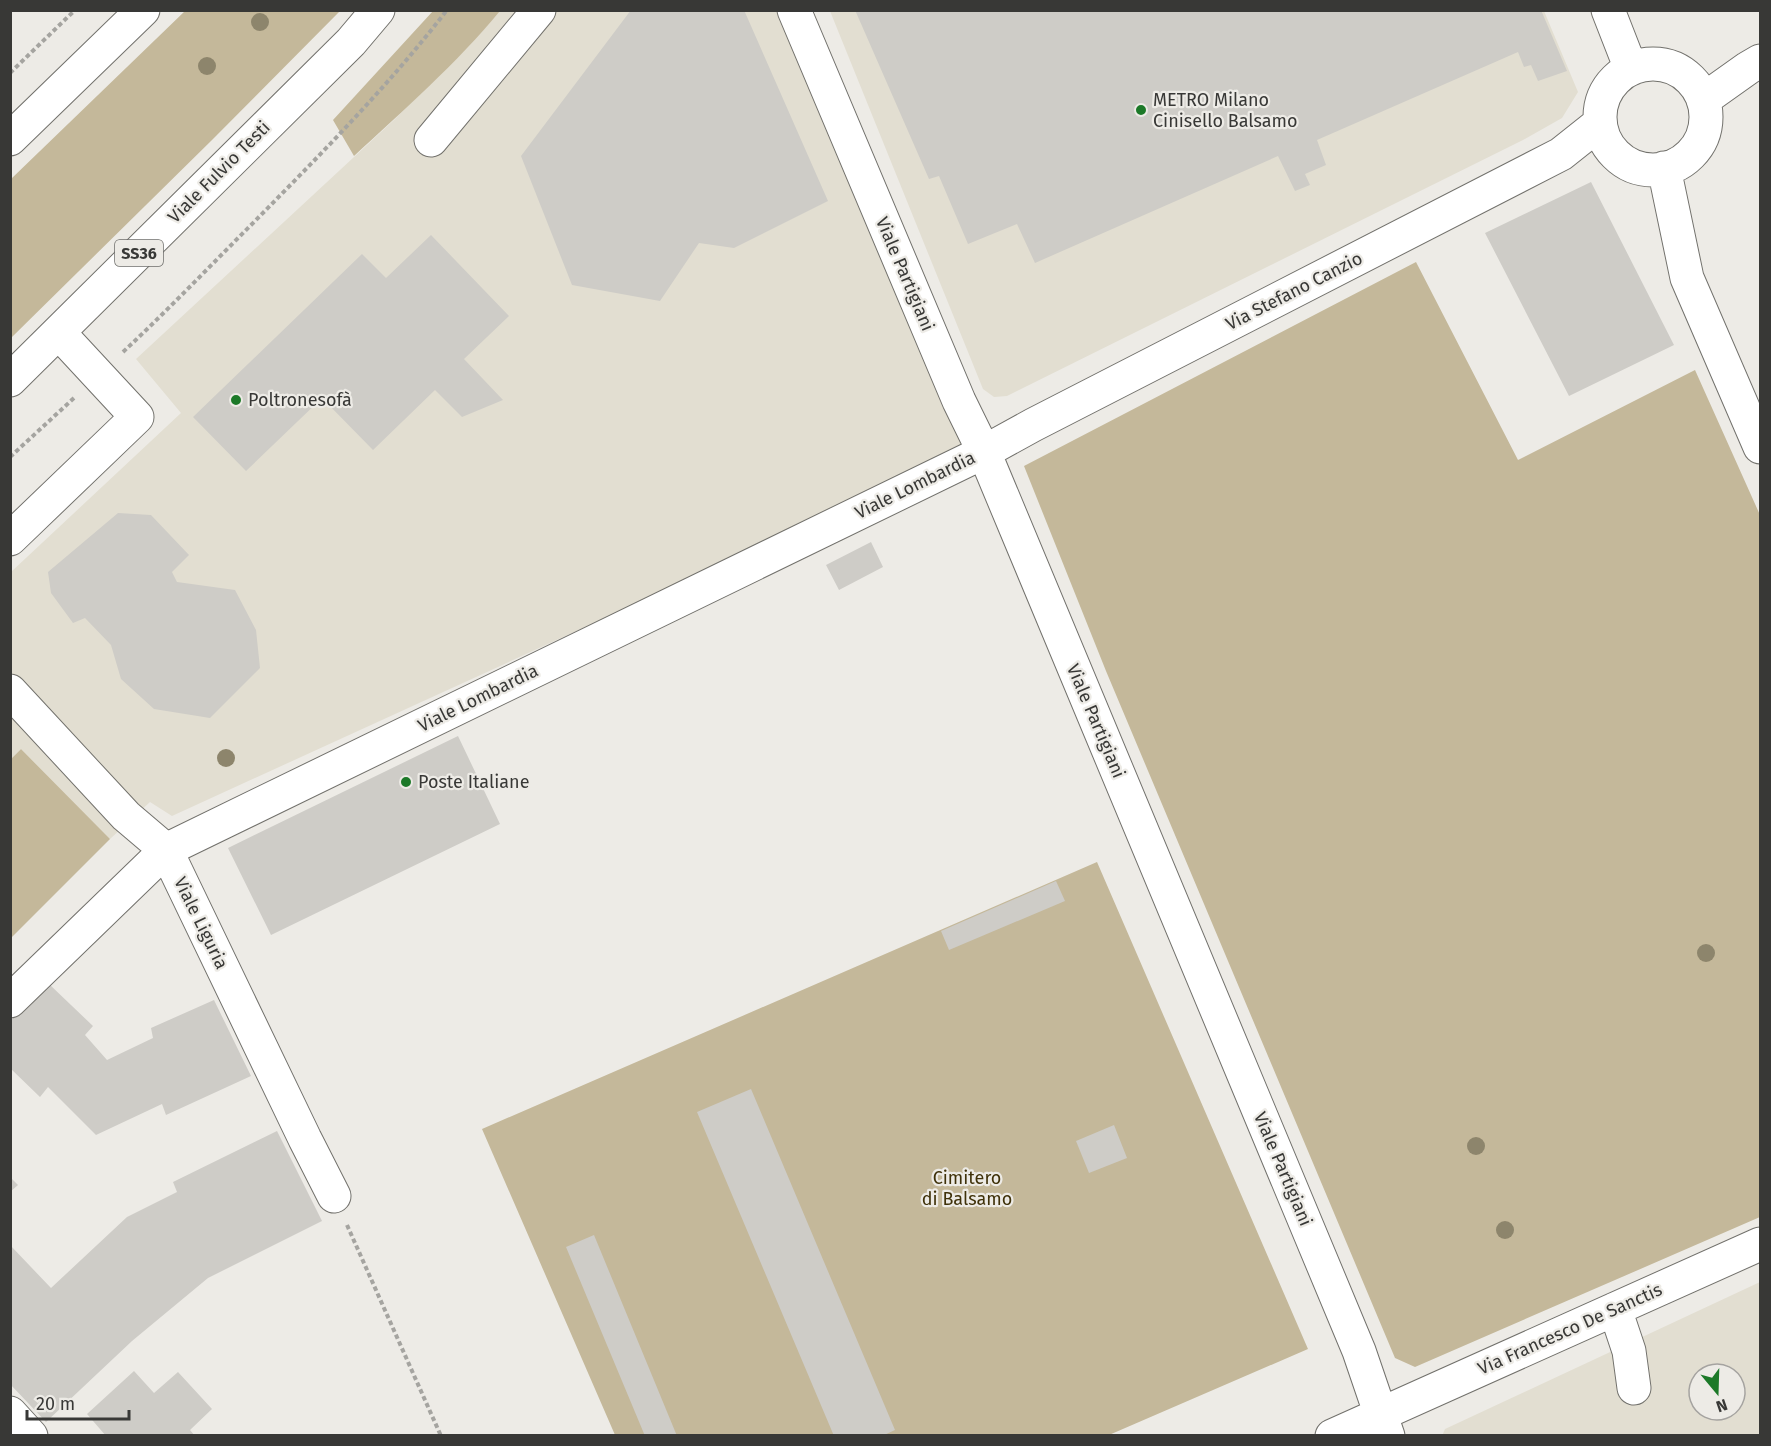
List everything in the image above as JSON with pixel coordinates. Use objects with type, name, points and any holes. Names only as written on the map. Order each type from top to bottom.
[{"type":"main road","points":[[10,140],[143,10]]},
{"type":"main road","name":"Viale Fulvio Testi","points":[[10,381],[351,42],[378,10]]},
{"type":"main road","points":[[431,141],[539,10]]},
{"type":"main road","name":"Viale Partigiani","points":[[794,10],[959,402],[984,452],[1359,1351],[1384,1424]]},
{"type":"main road","points":[[1608,10],[1630,69]]},
{"type":"main road","points":[[1703,100],[1761,61]]},
{"type":"main road","points":[[1648,64],[1674,68],[1695,84],[1703,100],[1706,117],[1703,134],[1694,150],[1681,162],[1664,168],[1647,169],[1629,164],[1615,154],[1605,140],[1600,123],[1601,106],[1607,91],[1617,78],[1630,69],[1648,64]]},
{"type":"main road","name":"Via Stefano Canzio","points":[[984,452],[1033,424],[1561,153],[1600,123]]},
{"type":"main road","points":[[1664,168],[1687,278],[1761,447]]},
{"type":"main road","points":[[10,539],[136,417],[60,333]]},
{"type":"main road","name":"Viale Lombardia","points":[[10,1001],[166,850],[984,452]]},
{"type":"main road","name":"Viale Liguria","points":[[10,691],[126,816],[166,850],[334,1196]]},
{"type":"main road","name":"Via Francesco De Sanctis","points":[[1332,1436],[1384,1424],[1615,1309],[1761,1244]]},
{"type":"main road","points":[[1615,1309],[1629,1352],[1634,1388]]},
{"type":"main road","points":[[10,1413],[31,1436]]},
{"type":"path","points":[[10,73],[75,10]]},
{"type":"path","points":[[10,457],[176,302],[308,167],[428,36],[447,10]]},
{"type":"path","points":[[334,1196],[441,1436]]},
{"type":"shaded area","points":[[500,11],[783,11],[970,451],[172,816],[150,802],[110,839],[21,749],[11,759],[11,572],[181,413],[136,359],[395,119]]},
{"type":"shaded area","points":[[830,11],[1544,11],[1578,92],[1562,118],[1523,140],[1007,396],[994,397],[983,389]]},
{"type":"shaded area","points":[[1760,1282],[1760,1435],[1442,1436],[1445,1429]]},
{"type":"green space","points":[[185,11],[340,11],[11,338],[11,179]]},
{"type":"green space","points":[[433,11],[500,11],[411,104],[354,156],[333,120]]},
{"type":"green space","points":[[1416,262],[1518,460],[1695,370],[1760,515],[1760,1217],[1415,1367],[1395,1358],[1106,671],[1024,466]]},
{"type":"green space","points":[[21,749],[110,839],[11,938],[11,759]]},
{"type":"green space","name":"Cimitero di Balsamo","points":[[1097,862],[1308,1349],[1109,1435],[615,1435],[482,1129]]},
{"type":"building","points":[[631,10],[744,10],[828,201],[734,248],[699,243],[660,301],[572,285],[521,156]]},
{"type":"building","name":"METRO Milano Cinisello Balsamo","points":[[855,10],[1541,10],[1567,71],[1538,81],[1531,65],[1524,67],[1518,52],[1317,140],[1326,165],[1305,174],[1310,185],[1295,191],[1278,156],[1035,263],[1017,224],[968,244],[939,176],[929,179]]},
{"type":"building","points":[[1591,182],[1674,345],[1569,396],[1485,233]]},
{"type":"building","points":[[431,235],[509,316],[464,359],[503,400],[462,417],[435,390],[373,450],[322,398],[246,471],[193,417],[362,254],[386,278]]},
{"type":"building","points":[[118,513],[151,515],[189,555],[172,572],[177,582],[235,590],[256,630],[260,668],[210,718],[154,709],[121,679],[111,645],[85,618],[73,623],[51,593],[48,572]]},
{"type":"building","points":[[871,542],[883,567],[839,590],[826,565]]},
{"type":"building","points":[[458,736],[500,824],[271,935],[228,848]]},
{"type":"building","points":[[1056,881],[1065,901],[949,950],[941,931]]},
{"type":"building","points":[[49,984],[93,1026],[85,1035],[107,1060],[153,1038],[151,1028],[214,1000],[251,1076],[166,1115],[162,1104],[96,1135],[48,1087],[40,1097],[10,1068],[10,1021]]},
{"type":"building","points":[[751,1089],[895,1430],[882,1436],[834,1436],[697,1112]]},
{"type":"building","points":[[1114,1125],[1127,1158],[1089,1173],[1076,1141]]},
{"type":"building","points":[[277,1131],[322,1221],[208,1278],[132,1341],[46,1422],[10,1384],[10,1245],[51,1288],[127,1217],[177,1192],[173,1182]]},
{"type":"building","points":[[10,1177],[18,1185],[10,1192]]},
{"type":"building","points":[[594,1235],[677,1436],[645,1436],[566,1247]]},
{"type":"building","points":[[134,1371],[154,1393],[178,1372],[212,1409],[190,1430],[195,1436],[106,1436],[87,1414]]},
{"type":"place","name":"METRO Milano Cinisello Balsamo","points":[[1141,110]]},
{"type":"place","name":"Poltronesofà","points":[[236,400]]},
{"type":"place","name":"Poste Italiane","points":[[406,782]]}]
